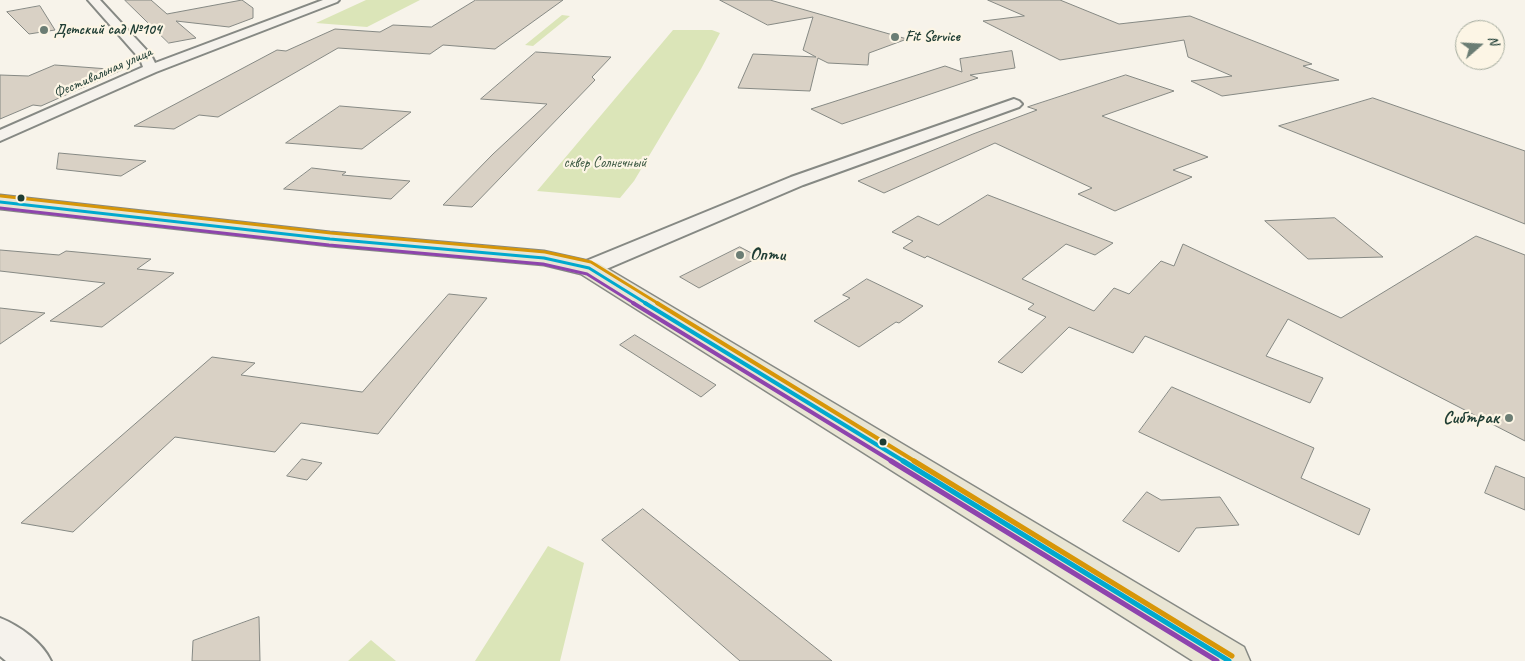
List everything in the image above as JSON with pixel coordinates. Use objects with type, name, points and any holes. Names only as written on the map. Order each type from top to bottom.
[{"type":"main road","points":[[0,202],[330,239],[544,258],[589,268],[1229,661]]},
{"type":"street","points":[[94,0],[146,58],[151,69]]},
{"type":"street","name":"Фестивальная улица","points":[[0,136],[151,69],[333,0]]},
{"type":"street","points":[[589,268],[797,181],[1014,104]]},
{"type":"street","points":[[0,634],[32,661]]},
{"type":"green space","points":[[366,0],[420,0],[367,27],[316,23]]},
{"type":"green space","points":[[562,15],[570,16],[533,46],[525,45]]},
{"type":"green space","name":"сквер Солнечный","points":[[673,30],[712,30],[720,33],[701,69],[634,181],[620,198],[537,191]]},
{"type":"green space","points":[[548,546],[584,563],[560,661],[475,661]]},
{"type":"green space","points":[[371,640],[396,661],[348,661]]},
{"type":"building","points":[[125,0],[151,0],[167,14],[242,0],[253,8],[253,18],[229,27],[176,21],[196,38],[169,43]]},
{"type":"building","points":[[476,0],[563,0],[495,49],[443,45],[430,54],[338,48],[218,117],[199,115],[174,129],[134,126],[277,50],[286,51],[335,29],[380,32],[393,25],[431,27]]},
{"type":"building","points":[[720,0],[770,0],[907,39],[869,53],[868,65],[828,63],[818,58],[810,91],[738,88],[753,54],[816,57],[803,50],[813,17],[768,25]]},
{"type":"building","points":[[988,0],[1060,0],[1119,24],[1190,16],[1312,64],[1303,66],[1339,80],[1222,96],[1191,81],[1232,76],[1188,57],[1184,40],[1060,60],[983,21],[1024,16]]},
{"type":"building","points":[[40,6],[55,30],[29,34],[7,12]]},
{"type":"building","points":[[1012,51],[1015,68],[970,75],[978,78],[842,124],[811,109],[945,66],[962,72],[960,59]]},
{"type":"building","points":[[536,52],[611,57],[592,77],[595,80],[472,207],[443,205],[493,154],[547,104],[481,99]]},
{"type":"building","points":[[55,65],[122,70],[41,106],[33,105],[0,119],[0,75],[28,76]]},
{"type":"building","points":[[1126,75],[1174,91],[1102,116],[1208,157],[1173,170],[1192,177],[1115,211],[1078,194],[1092,188],[995,143],[884,193],[858,181],[1037,110],[1028,107]]},
{"type":"building","points":[[1373,98],[1525,151],[1525,224],[1279,126]]},
{"type":"building","points":[[340,106],[411,112],[362,149],[286,143]]},
{"type":"building","points":[[59,153],[146,161],[121,176],[57,169]]},
{"type":"building","points":[[312,168],[346,172],[342,175],[410,181],[391,199],[284,189]]},
{"type":"building","points":[[988,195],[1113,243],[1095,255],[1066,244],[1022,279],[1094,311],[1114,288],[1129,294],[1161,261],[1174,266],[1183,244],[1341,318],[1476,236],[1525,255],[1525,441],[1288,319],[1266,356],[1323,378],[1310,403],[1145,336],[1133,353],[1069,327],[1022,373],[998,362],[1046,317],[1028,309],[1034,304],[927,256],[925,258],[903,248],[913,241],[892,232],[918,216],[938,225]]},
{"type":"building","points":[[1335,218],[1383,257],[1308,259],[1265,221]]},
{"type":"building","points":[[740,247],[759,257],[699,288],[680,277]]},
{"type":"building","points":[[0,250],[59,255],[66,251],[151,259],[137,269],[174,273],[102,327],[50,321],[105,283],[0,271]]},
{"type":"building","points":[[867,279],[923,306],[859,347],[814,321],[850,298],[843,295]]},
{"type":"building","points":[[449,294],[487,298],[378,434],[301,423],[275,452],[175,437],[73,532],[21,523],[212,357],[255,363],[241,375],[362,392]]},
{"type":"building","points":[[0,308],[45,313],[0,344]]},
{"type":"building","points":[[635,335],[716,385],[701,397],[620,345]]},
{"type":"building","points":[[1172,387],[1314,448],[1301,478],[1370,509],[1359,535],[1139,432]]},
{"type":"building","points":[[302,459],[322,463],[307,480],[287,476]]},
{"type":"building","points":[[1496,466],[1525,478],[1525,510],[1485,493]]},
{"type":"building","points":[[1147,492],[1161,500],[1220,497],[1239,525],[1196,528],[1179,552],[1123,521]]},
{"type":"building","points":[[643,509],[832,661],[740,661],[602,540]]},
{"type":"building","points":[[259,617],[260,661],[192,661],[193,641]]},
{"type":"transit line","points":[[1,196],[331,233],[545,252],[591,262],[1232,656]]},
{"type":"transit line","points":[[0,202],[330,239],[544,258],[589,268],[1229,661]]},
{"type":"transit line","points":[[0,208],[329,245],[543,264],[587,274],[1217,661]]},
{"type":"place","name":"Детский сад №104","points":[[44,30]]},
{"type":"place","name":"Fit Service","points":[[895,37]]},
{"type":"place","name":"Опти","points":[[740,255]]},
{"type":"place","name":"Сибтрак","points":[[1509,418]]}]
